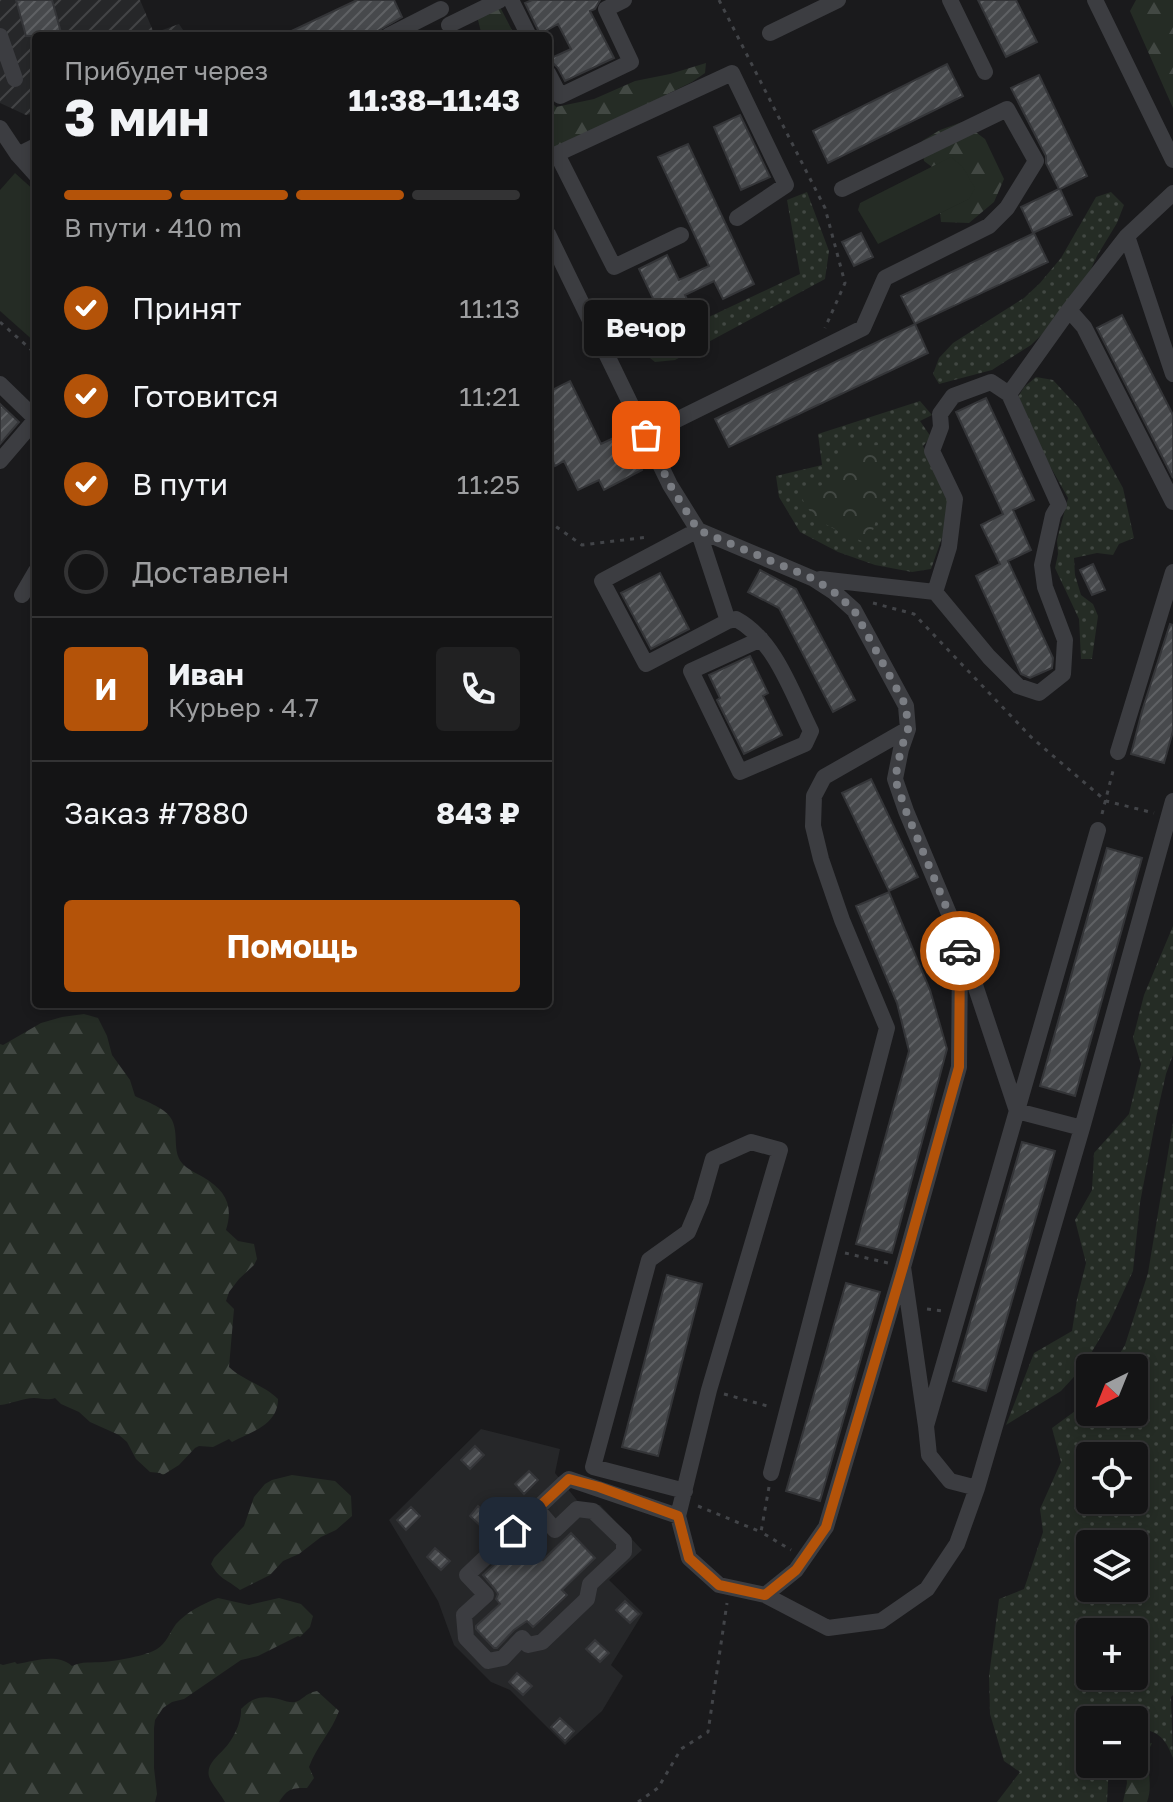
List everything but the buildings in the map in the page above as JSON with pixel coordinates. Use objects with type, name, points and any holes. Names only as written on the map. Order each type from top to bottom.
[{"type":"street","points":[[394,32],[439,4],[451,31],[500,0]]},
{"type":"street","points":[[511,0],[527,32]]},
{"type":"street","points":[[552,81],[560,96],[631,62],[606,9],[624,0]]},
{"type":"street","points":[[770,33],[838,0]]},
{"type":"street","points":[[950,0],[985,72]]},
{"type":"street","points":[[1095,0],[1173,160]]},
{"type":"street","points":[[0,36],[15,79]]},
{"type":"street","points":[[681,235],[614,267],[553,156],[732,73],[786,185],[737,218]]},
{"type":"street","points":[[646,435],[863,328],[885,278],[989,226],[1007,208],[1036,161],[1007,109],[842,189]]},
{"type":"street","points":[[0,128],[32,171]]},
{"type":"street","points":[[18,155],[32,148]]},
{"type":"street","points":[[1009,394],[1127,236],[1173,193]]},
{"type":"street","points":[[1127,236],[1173,374]]},
{"type":"street","points":[[552,242],[670,485],[698,530],[728,621]]},
{"type":"street","points":[[1069,310],[1084,327],[1173,502]]},
{"type":"street","points":[[814,579],[935,592],[989,657],[1018,686],[1039,693],[1063,674],[1065,640],[1045,587],[1042,565],[1053,515],[1059,505],[1009,394],[991,382],[953,396],[940,414],[941,427],[932,451],[955,499],[949,547],[935,592]]},
{"type":"street","points":[[0,384],[32,415]]},
{"type":"street","points":[[0,461],[32,424]]},
{"type":"street","points":[[698,530],[814,579],[854,610],[906,706],[908,729],[895,779],[960,940],[1017,1111]]},
{"type":"street","points":[[698,530],[602,581],[646,664],[736,619],[761,639],[775,658],[811,731],[805,744],[740,772],[691,671],[761,639]]},
{"type":"street","points":[[1118,752],[1173,572]]},
{"type":"street","points":[[22,595],[32,578]]},
{"type":"street","points":[[771,1473],[887,1028],[842,920],[821,859],[813,826],[814,796],[824,777],[908,729]]},
{"type":"street","points":[[682,1502],[593,1467],[649,1260],[688,1232],[713,1159],[751,1142],[780,1150],[709,1390],[682,1502],[689,1558],[719,1585],[765,1595],[828,1628],[881,1621],[927,1589],[957,1544],[977,1488],[1171,809]]},
{"type":"street","points":[[926,1426],[1098,830]]},
{"type":"street","points":[[765,1595],[796,1570],[826,1527],[959,1067],[960,940]]},
{"type":"street","points":[[1017,1111],[1082,1128]]},
{"type":"street","points":[[903,1267],[929,1455],[950,1481],[977,1488]]},
{"type":"street","points":[[537,1509],[555,1530],[577,1509],[593,1511],[624,1541],[624,1552],[590,1584],[587,1599],[542,1642],[528,1645],[522,1638],[503,1658],[488,1661],[466,1638],[464,1615],[486,1595],[467,1575],[537,1509],[569,1479],[682,1502]]},
{"type":"path","points":[[0,322],[32,350]]},
{"type":"path","points":[[552,524],[582,545],[654,536]]},
{"type":"path","points":[[861,599],[914,614],[1031,737],[1106,801],[1171,809]]},
{"type":"path","points":[[1098,830],[1118,752]]},
{"type":"path","points":[[830,1249],[903,1267]]},
{"type":"path","points":[[909,1308],[959,1312]]},
{"type":"path","points":[[735,1397],[761,1404]]},
{"type":"path","points":[[761,1532],[771,1473]]},
{"type":"path","points":[[682,1502],[761,1532],[805,1558]]},
{"type":"path","points":[[638,1802],[658,1788],[681,1749],[708,1732],[729,1587]]},
{"type":"shaded area","points":[[0,0],[140,0],[154,32],[32,32],[32,114],[26,115],[0,103]]},
{"type":"shaded area","points":[[179,24],[184,32],[157,32]]},
{"type":"shaded area","points":[[481,1429],[560,1449],[555,1473],[580,1504],[600,1505],[642,1550],[609,1580],[643,1613],[611,1665],[623,1676],[602,1711],[565,1745],[510,1690],[491,1682],[454,1645],[438,1601],[389,1520]]},
{"type":"green space","points":[[1136,0],[1173,0],[1173,108],[1130,11]]},
{"type":"green space","points":[[500,7],[513,32],[481,32],[477,16]]},
{"type":"green space","points":[[706,63],[705,73],[692,82],[552,148],[552,102],[556,107],[594,99],[635,81]]},
{"type":"green space","points":[[962,122],[985,139],[1004,179],[994,202],[969,223],[941,222],[940,213],[968,199],[952,158],[932,167],[924,161],[922,141]]},
{"type":"green space","points":[[951,157],[962,166],[975,188],[969,199],[878,244],[858,210],[860,203]]},
{"type":"green space","points":[[15,173],[32,188],[32,339],[0,311],[0,190]]},
{"type":"green space","points":[[807,192],[829,251],[825,279],[675,360],[655,362],[635,346],[633,327],[651,322],[660,340],[800,274],[787,200]]},
{"type":"green space","points":[[1111,192],[1124,205],[1076,302],[1031,345],[992,370],[939,384],[933,374],[939,358],[953,343],[1024,298],[1040,283],[1061,258],[1096,197]]},
{"type":"green space","points":[[1036,377],[1053,380],[1079,408],[1123,488],[1134,538],[1119,544],[1113,555],[1097,553],[1074,558],[1081,595],[1093,604],[1098,616],[1092,659],[1081,659],[1079,619],[1055,568],[1057,540],[1068,498],[1037,443],[1018,397]]},
{"type":"green space","points":[[920,401],[932,415],[920,421],[931,437],[923,446],[949,499],[943,535],[931,569],[912,572],[875,565],[838,552],[800,532],[779,497],[776,476],[822,465],[818,434]]},
{"type":"green space","points":[[883,445],[879,510],[869,544],[814,518],[798,492],[841,480],[838,447]]},
{"type":"green space","points":[[1173,926],[1173,1055],[1156,1118],[1140,1203],[1133,1271],[1091,1354],[1076,1354],[1076,1375],[1061,1391],[1006,1425],[1034,1353],[1072,1331],[1086,1263],[1075,1220],[1092,1190],[1094,1153],[1129,1114],[1141,1064],[1133,1038],[1144,995]]},
{"type":"green space","points":[[84,1014],[98,1018],[112,1055],[130,1080],[135,1096],[156,1106],[172,1120],[176,1148],[182,1163],[222,1193],[229,1213],[226,1230],[238,1241],[254,1244],[257,1259],[229,1292],[226,1301],[234,1309],[229,1367],[278,1399],[277,1408],[268,1421],[255,1431],[232,1442],[229,1439],[213,1447],[199,1446],[163,1475],[150,1472],[119,1435],[90,1422],[55,1398],[30,1398],[0,1405],[0,1044],[41,1023]]},
{"type":"green space","points":[[1173,1123],[1173,1758],[1159,1736],[1148,1731],[1148,1706],[1076,1706],[1076,1778],[1108,1778],[1107,1802],[997,1802],[1020,1772],[1004,1761],[990,1714],[989,1676],[999,1599],[1024,1589],[1043,1532],[1040,1509],[1061,1462],[1052,1428],[1076,1410],[1076,1426],[1148,1426],[1148,1354],[1120,1354],[1148,1273]]},
{"type":"green space","points":[[292,1475],[335,1481],[351,1496],[352,1516],[336,1530],[283,1561],[270,1575],[240,1590],[211,1564],[244,1526],[254,1497],[265,1484]]},
{"type":"green space","points":[[218,1598],[249,1605],[279,1598],[301,1604],[313,1616],[310,1627],[300,1637],[258,1656],[241,1660],[184,1699],[163,1708],[154,1728],[155,1802],[0,1802],[0,1664],[53,1659],[72,1666],[146,1654],[160,1647],[185,1616]]},
{"type":"green space","points":[[317,1691],[339,1711],[309,1767],[314,1778],[307,1788],[291,1790],[279,1802],[225,1802],[211,1781],[209,1771],[234,1736],[241,1709],[250,1701],[260,1698],[293,1702]]},
{"type":"green space","points":[[1148,1756],[1150,1786],[1147,1802],[1123,1802],[1126,1778],[1148,1778]]},
{"type":"way so far","points":[[646,435],[670,485],[698,530],[814,579],[854,610],[906,706],[908,729],[895,779],[960,940],[960,951]]},
{"type":"place","name":"Вечор","points":[[646,435]]},
{"type":"route","points":[[513,1531],[569,1479],[678,1516],[689,1558],[719,1585],[765,1595],[796,1570],[826,1527],[959,1067],[960,951]]}]
